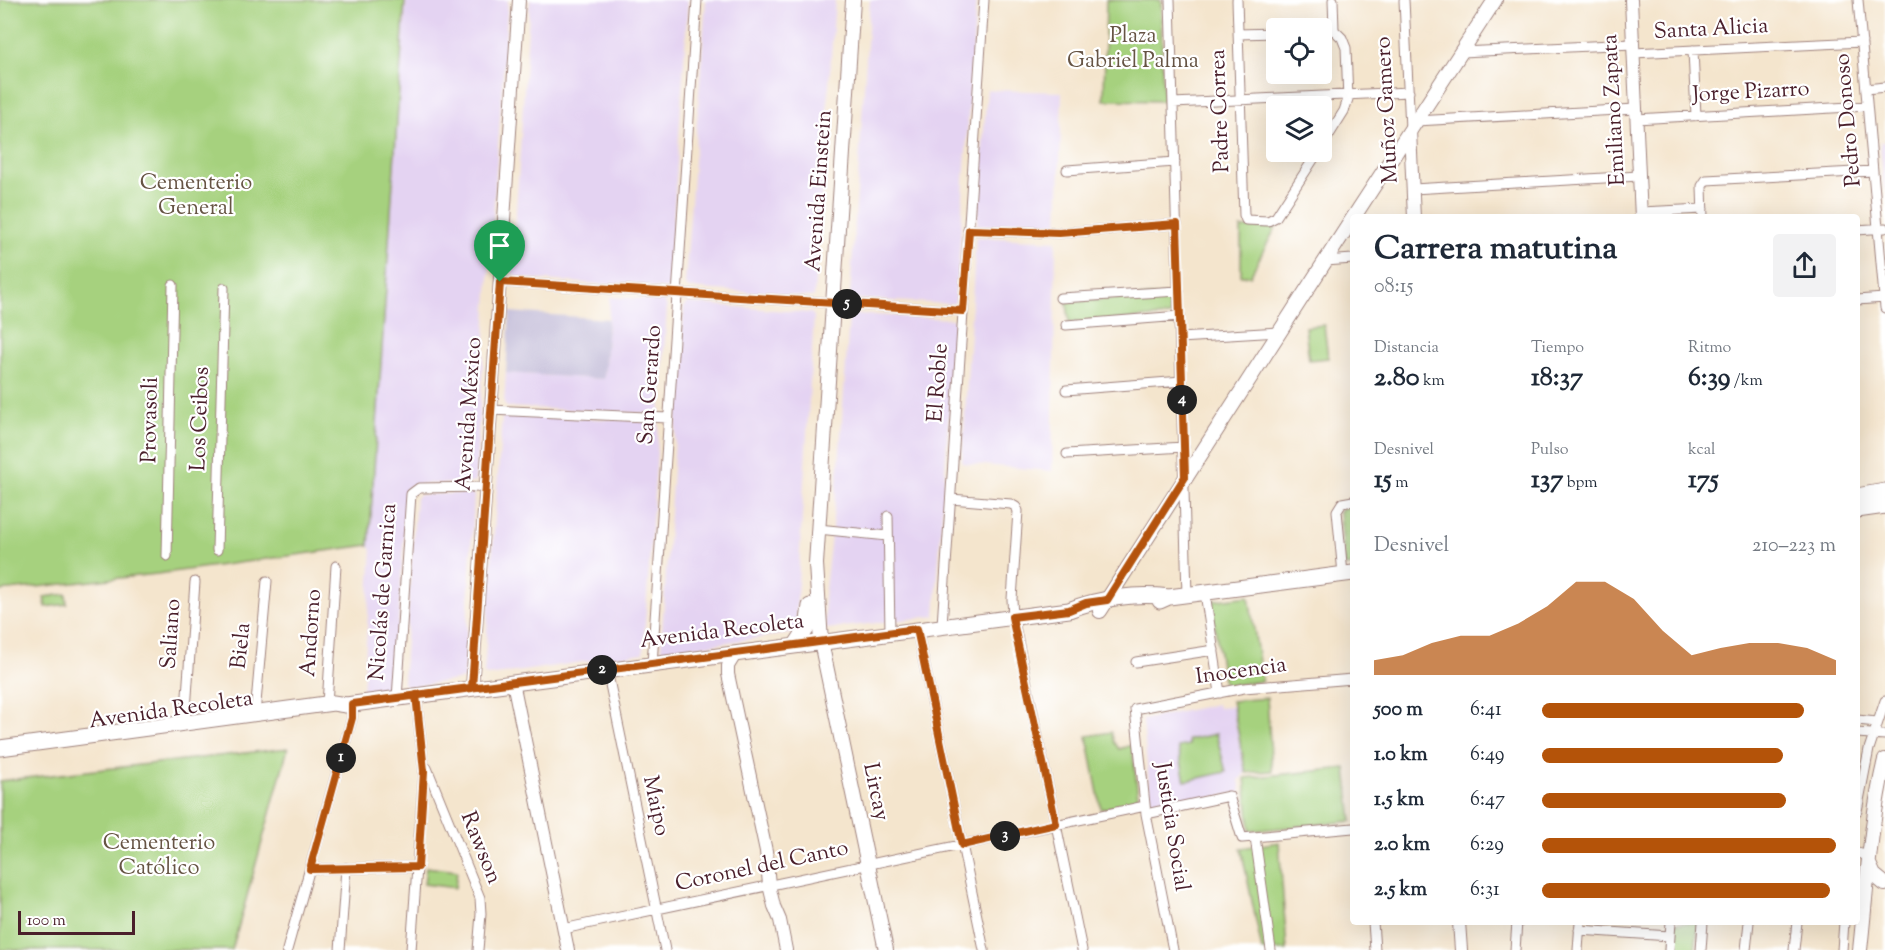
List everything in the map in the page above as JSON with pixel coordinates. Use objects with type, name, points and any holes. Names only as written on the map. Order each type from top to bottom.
[{"type":"main road","name":"Avenida Einstein","points":[[821,642],[816,564],[853,0]]},
{"type":"main road","points":[[1356,214],[1495,0]]},
{"type":"main road","points":[[1103,605],[1350,223]]},
{"type":"main road","points":[[1860,496],[1885,492]]},
{"type":"main road","points":[[1860,510],[1885,506]]},
{"type":"main road","name":"Avenida Einstein","points":[[816,564],[810,606],[814,626],[821,642]]},
{"type":"main road","name":"Avenida Recoleta","points":[[0,748],[890,632],[1069,610],[1087,612],[1103,605],[1154,603],[1169,597],[1348,573]]},
{"type":"main road","points":[[795,646],[807,628],[810,606]]},
{"type":"main road","name":"Lircay","points":[[821,642],[886,950]]},
{"type":"main road","name":"Avenida Recoleta","points":[[0,758],[334,711],[349,704]]},
{"type":"main road","points":[[1860,950],[1865,858],[1885,760]]},
{"type":"main road","points":[[1865,858],[1876,878],[1885,884]]},
{"type":"street","name":"Avenida México","points":[[472,688],[519,0]]},
{"type":"street","name":"San Gerardo","points":[[652,664],[697,0]]},
{"type":"street","name":"El Roble","points":[[942,626],[984,0]]},
{"type":"street","points":[[1170,0],[1187,595]]},
{"type":"street","name":"Padre Correa","points":[[1237,0],[1246,220],[1268,221],[1276,218],[1312,162]]},
{"type":"street","points":[[1332,130],[1344,111],[1347,95],[1346,48],[1342,38],[1334,30],[1333,0]]},
{"type":"street","name":"Muñoz Gamero","points":[[1404,0],[1413,126],[1414,214]]},
{"type":"street","name":"Emiliano Zapata","points":[[1631,0],[1641,214]]},
{"type":"street","name":"Pedro Donoso","points":[[1858,0],[1873,171],[1882,228],[1885,303]]},
{"type":"street","points":[[1238,34],[1266,33]]},
{"type":"street","name":"Santa Alicia","points":[[1461,52],[1633,48],[1693,50],[1862,42]]},
{"type":"street","points":[[1693,50],[1696,116]]},
{"type":"street","points":[[1866,89],[1885,87]]},
{"type":"street","points":[[1173,103],[1409,92]]},
{"type":"street","name":"Jorge Pizarro","points":[[1413,126],[1636,114],[1696,116],[1868,106]]},
{"type":"street","points":[[1067,170],[1175,162]]},
{"type":"street","points":[[1672,214],[1703,213],[1702,186],[1706,180],[1873,171]]},
{"type":"street","points":[[1413,189],[1639,176]]},
{"type":"street","points":[[969,230],[1059,233],[1177,224]]},
{"type":"street","points":[[1860,230],[1882,228]]},
{"type":"street","points":[[1325,261],[1350,259]]},
{"type":"street","points":[[500,282],[963,311]]},
{"type":"street","name":"Provasoli","points":[[167,556],[173,285]]},
{"type":"street","name":"Los Ceibos","points":[[217,550],[224,288]]},
{"type":"street","points":[[1060,298],[1179,291]]},
{"type":"street","points":[[1860,300],[1885,303]]},
{"type":"street","points":[[1066,325],[1180,316]]},
{"type":"street","points":[[1180,339],[1279,332]]},
{"type":"street","points":[[1066,390],[1182,381]]},
{"type":"street","points":[[491,410],[668,418]]},
{"type":"street","points":[[1066,454],[1184,447]]},
{"type":"street","name":"Nicolás de Garnica","points":[[397,698],[411,494],[419,488],[486,487]]},
{"type":"street","points":[[951,500],[1011,504],[1017,508],[1012,617],[1082,950]]},
{"type":"street","points":[[1348,573],[1337,508],[1341,504],[1350,502]]},
{"type":"street","points":[[888,516],[890,632]]},
{"type":"street","points":[[818,530],[888,536]]},
{"type":"street","name":"Andorno","points":[[327,704],[336,566]]},
{"type":"street","name":"Biela","points":[[255,714],[267,581]]},
{"type":"street","name":"Saliano","points":[[185,724],[195,582]]},
{"type":"street","points":[[1205,593],[1220,693]]},
{"type":"street","points":[[917,629],[984,950]]},
{"type":"street","points":[[1136,662],[1214,650]]},
{"type":"street","points":[[736,653],[728,666],[728,674],[786,950]]},
{"type":"street","points":[[712,656],[719,661],[728,674]]},
{"type":"street","name":"Maipo","points":[[607,670],[665,950]]},
{"type":"street","name":"Inocencia","points":[[1135,709],[1252,687],[1350,679]]},
{"type":"street","points":[[513,682],[568,950]]},
{"type":"street","name":"Nicolás de Garnica","points":[[411,950],[424,760],[416,695]]},
{"type":"street","points":[[1860,797],[1873,734],[1885,700]]},
{"type":"street","points":[[287,950],[352,718],[349,704]]},
{"type":"street","name":"Justicia Social","points":[[1135,709],[1145,810],[1173,950]]},
{"type":"street","points":[[1860,720],[1877,722]]},
{"type":"street","points":[[1860,733],[1885,735]]},
{"type":"street","name":"Rawson","points":[[424,760],[480,898],[478,950]]},
{"type":"street","name":"Coronel del Canto","points":[[564,928],[1056,824],[1229,796],[1242,838],[1255,837]]},
{"type":"street","name":"Rawson","points":[[423,799],[438,797]]},
{"type":"street","points":[[1271,950],[1255,837],[1350,828]]},
{"type":"street","points":[[310,869],[418,867]]},
{"type":"street","points":[[340,950],[346,868]]},
{"type":"street","points":[[1372,925],[1375,950]]},
{"type":"street","points":[[1460,925],[1461,950]]},
{"type":"street","points":[[1515,950],[1517,925]]},
{"type":"street","points":[[1669,950],[1671,925]]},
{"type":"street","points":[[1701,950],[1703,925]]},
{"type":"street","points":[[1746,950],[1749,925]]},
{"type":"street","points":[[1794,950],[1797,925]]},
{"type":"street","points":[[1842,950],[1844,925]]},
{"type":"street","points":[[1578,950],[1579,926],[1670,936]]},
{"type":"street","points":[[562,950],[564,928]]},
{"type":"shaded area","points":[[406,0],[508,0],[475,481],[473,483],[413,484],[407,489],[394,689],[363,693],[372,549],[369,545]]},
{"type":"shaded area","points":[[530,0],[688,0],[669,286],[666,289],[516,278],[512,273]]},
{"type":"shaded area","points":[[706,0],[835,0],[814,296],[688,288],[685,284]]},
{"type":"shaded area","points":[[870,0],[976,0],[956,301],[953,304],[853,299],[850,296]]},
{"type":"shaded area","points":[[987,90],[1062,92],[1058,228],[977,225]]},
{"type":"shaded area","points":[[1880,142],[1885,142],[1885,189],[1884,189]]},
{"type":"shaded area","points":[[976,237],[1056,241],[1052,471],[962,463]]},
{"type":"shaded area","points":[[610,297],[664,301],[667,307],[660,412],[658,414],[507,407],[504,404],[506,373],[604,379]]},
{"type":"shaded area","points":[[688,303],[811,313],[814,316],[795,633],[664,651],[661,648],[684,307]]},
{"type":"shaded area","points":[[510,312],[608,319],[604,379],[506,373]]},
{"type":"shaded area","points":[[853,314],[952,319],[955,322],[935,616],[826,629],[824,598],[839,465],[849,318]]},
{"type":"shaded area","points":[[505,415],[656,421],[659,423],[643,653],[488,676],[484,674],[502,418]]},
{"type":"shaded area","points":[[471,493],[474,495],[464,679],[407,687],[403,683],[416,498],[419,495]]},
{"type":"shaded area","points":[[1217,704],[1218,708],[1232,706],[1245,773],[1239,780],[1241,792],[1155,809],[1151,807],[1143,720]]},
{"type":"green space","name":"Cementerio General","points":[[0,0],[405,0],[369,545],[157,574],[0,591]]},
{"type":"green space","name":"Plaza Gabriel Palma","points":[[1106,0],[1161,0],[1163,101],[1104,100]]},
{"type":"green space","points":[[1276,227],[1250,276],[1241,276],[1241,228]]},
{"type":"green space","points":[[1168,295],[1170,316],[1069,323],[1067,302]]},
{"type":"green space","points":[[1324,325],[1328,358],[1309,360],[1305,327]]},
{"type":"green space","points":[[1350,507],[1350,565],[1345,566],[1340,512],[1343,508]]},
{"type":"green space","points":[[66,594],[67,604],[46,607],[44,597]]},
{"type":"green space","points":[[1249,596],[1262,681],[1224,686],[1211,601]]},
{"type":"green space","points":[[1267,698],[1272,771],[1246,773],[1232,701]]},
{"type":"green space","points":[[1111,732],[1119,749],[1132,745],[1138,796],[1136,802],[1101,809],[1087,736]]},
{"type":"green space","points":[[1216,734],[1226,772],[1185,781],[1178,747],[1189,745],[1188,740]]},
{"type":"green space","name":"Cementerio Católico","points":[[288,748],[232,950],[0,950],[0,781]]},
{"type":"green space","points":[[1346,768],[1350,821],[1250,831],[1245,778]]},
{"type":"green space","points":[[1279,842],[1287,950],[1262,950],[1241,848]]},
{"type":"green space","points":[[426,867],[457,871],[455,888],[424,884]]},
{"type":"green space","points":[[1674,925],[1698,925],[1695,950],[1671,950]]},
{"type":"route","points":[[500,282],[486,487],[472,688],[352,704],[352,718],[310,869],[418,867],[424,760],[416,695],[664,662],[821,642],[917,629],[962,845],[1056,824],[1012,617],[1069,610],[1086,603],[1107,600],[1185,477],[1177,224],[1059,233],[969,230],[963,311],[500,282]]}]
